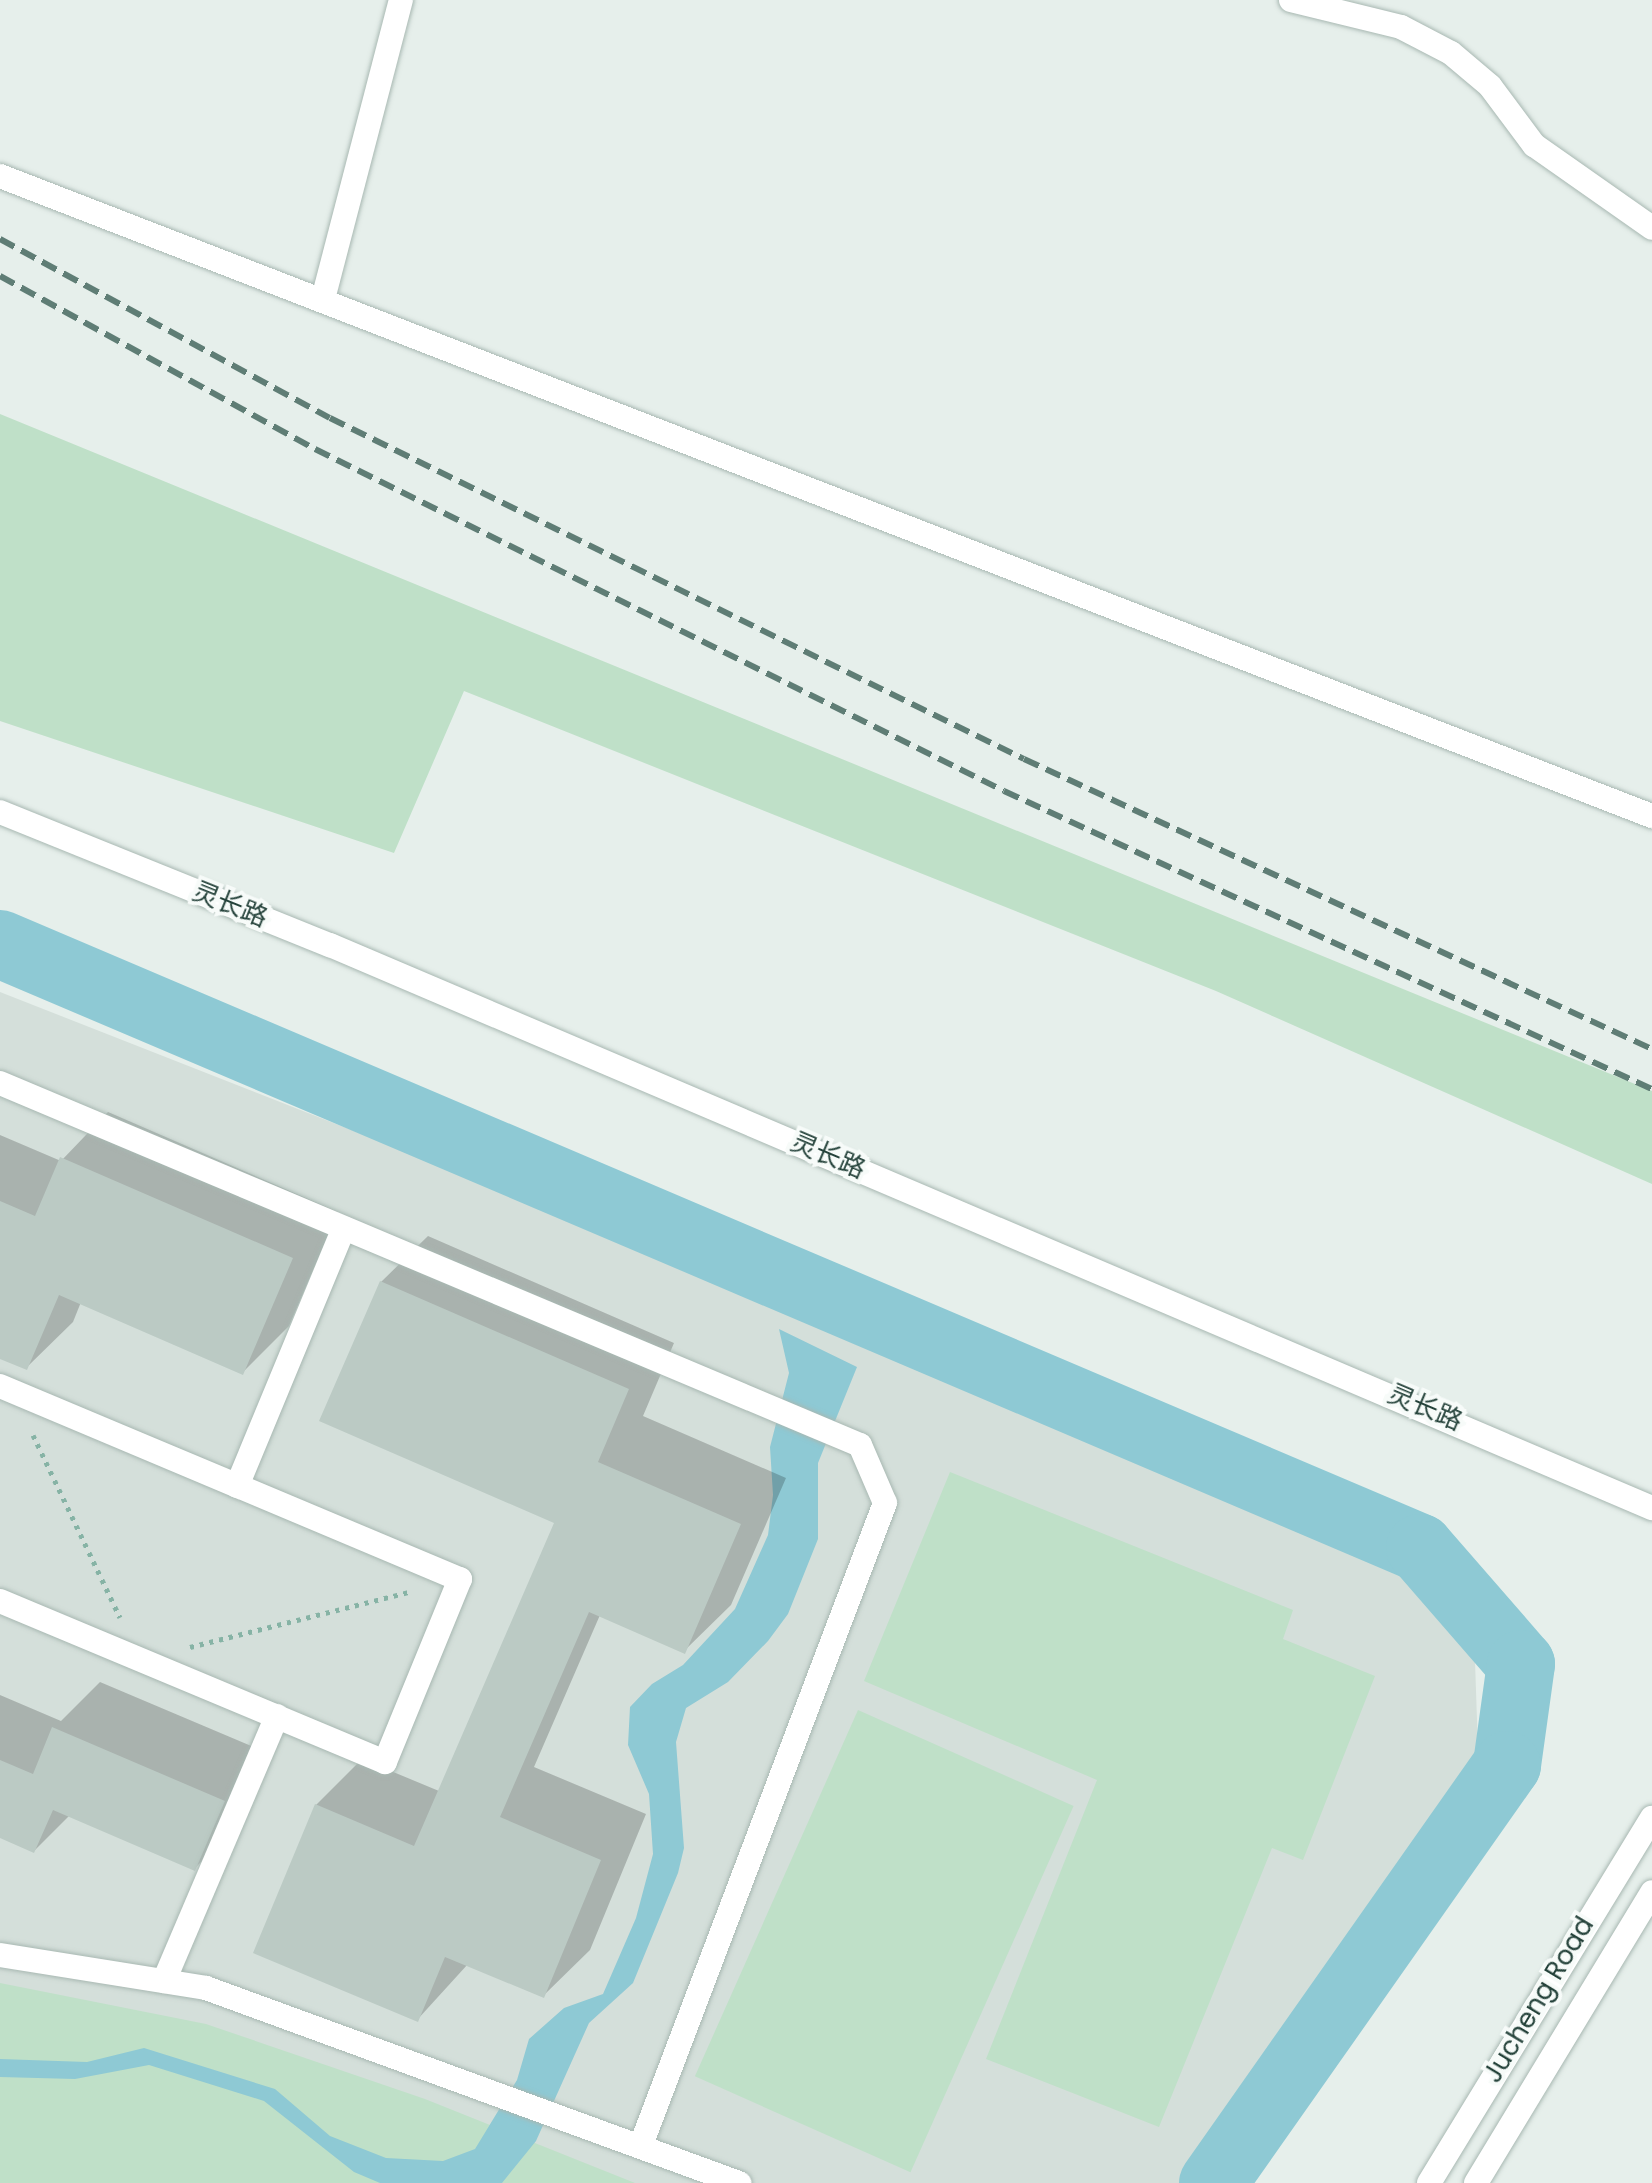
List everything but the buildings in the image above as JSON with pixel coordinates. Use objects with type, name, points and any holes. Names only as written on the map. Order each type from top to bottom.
[{"type":"street","points":[[323,299],[401,0]]},
{"type":"street","points":[[1291,0],[1401,27],[1451,53],[1490,86],[1534,145],[1652,228]]},
{"type":"street","points":[[0,176],[1652,816]]},
{"type":"street","name":"灵长路","points":[[0,812],[344,951],[1652,1508]]},
{"type":"street","points":[[0,1083],[860,1445],[885,1503],[639,2144]]},
{"type":"street","points":[[237,1486],[344,1228]]},
{"type":"street","points":[[0,1601],[385,1762],[460,1579],[6,1389]]},
{"type":"street","points":[[164,1981],[277,1716]]},
{"type":"street","name":"Jucheng Road","points":[[1429,2183],[1652,1818]]},
{"type":"street","name":"Jucheng Road","points":[[1476,2183],[1652,1892]]},
{"type":"street","points":[[0,1955],[206,1988],[739,2183]]},
{"type":"path","points":[[6,1389],[140,1659],[460,1579]]},
{"type":"shaded area","points":[[0,992],[667,1254],[1298,1523],[1429,1591],[1475,1661],[1478,1750],[1241,2183],[0,2183]]},
{"type":"green space","points":[[0,414],[1652,1091],[1652,1184],[1216,991],[464,691],[394,853],[0,721]]},
{"type":"green space","points":[[950,1472],[1293,1610],[1283,1639],[1375,1676],[1303,1860],[1272,1848],[1159,2127],[986,2059],[1097,1780],[864,1681]]},
{"type":"green space","points":[[858,1710],[1074,1806],[910,2172],[695,2076]]},
{"type":"green space","points":[[0,1983],[206,2024],[425,2099],[635,2183],[0,2183]]},
{"type":"water","points":[[779,1329],[857,1367],[818,1463],[818,1539],[788,1614],[768,1641],[728,1682],[686,1708],[676,1742],[684,1848],[678,1873],[633,1983],[589,2023],[536,2141],[502,2183],[380,2183],[354,2172],[264,2101],[149,2065],[75,2079],[0,2077],[0,2059],[87,2062],[144,2048],[275,2089],[330,2136],[386,2158],[443,2161],[475,2149],[517,2080],[529,2039],[564,2008],[603,1994],[636,1918],[653,1854],[649,1794],[628,1745],[630,1707],[652,1684],[683,1665],[735,1609],[768,1535],[773,1495],[770,1447],[789,1373]]},
{"type":"waterway","points":[[0,944],[1420,1548],[1521,1664],[1507,1765],[1213,2183]]},
{"type":"railway","points":[[0,239],[330,418],[1024,759],[1652,1049]]},
{"type":"railway","points":[[0,276],[315,449],[1004,791],[1652,1089]]}]
